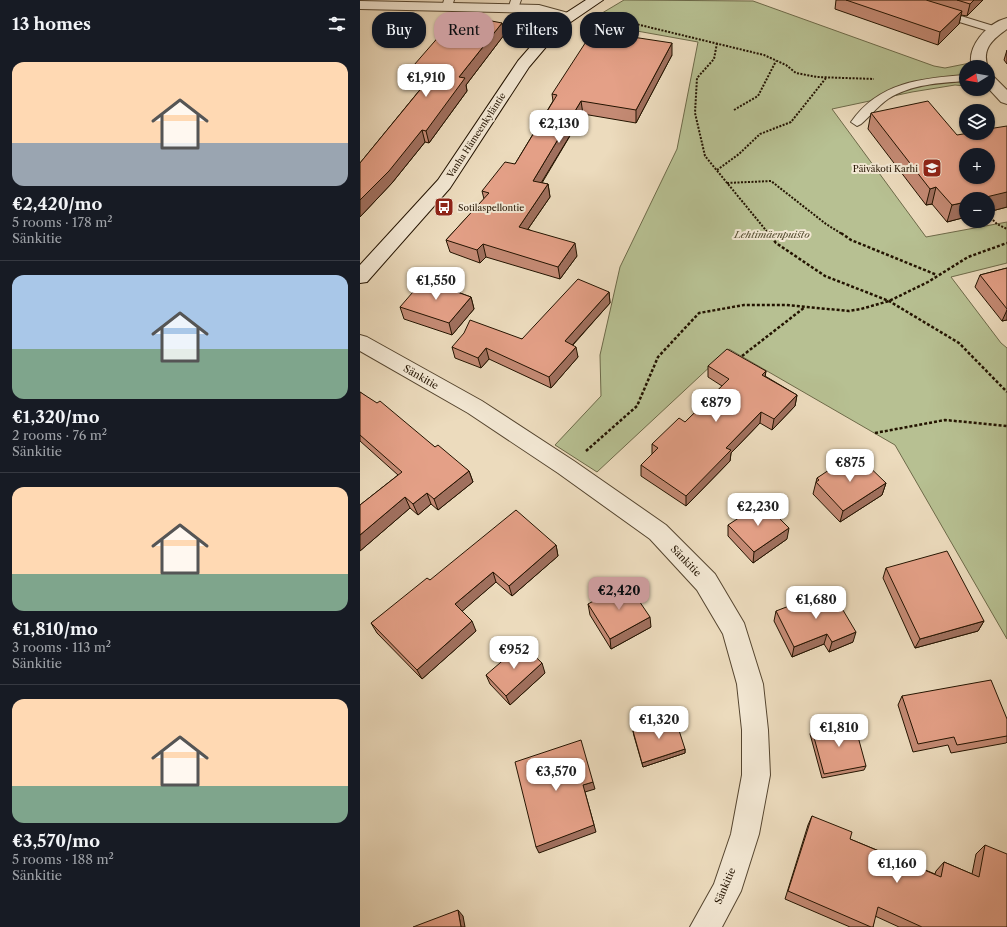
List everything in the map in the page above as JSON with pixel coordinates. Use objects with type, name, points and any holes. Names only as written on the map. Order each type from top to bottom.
[{"type":"street","name":"Vanha Hämeenkyläntie","points":[[572,14],[596,0]]},
{"type":"street","points":[[360,5],[448,3],[515,4],[547,12]]},
{"type":"street","points":[[978,60],[978,52],[985,39],[1002,26]]},
{"type":"street","name":"Vanha Hämeenkyläntie","points":[[360,277],[444,184],[523,64],[537,48]]},
{"type":"street","points":[[995,86],[1007,99]]},
{"type":"street","name":"Sänkitie","points":[[360,342],[475,407],[566,467],[658,532],[706,582],[735,630],[750,684],[755,730],[756,775],[745,834],[726,891],[705,927]]},
{"type":"lane","points":[[898,0],[1002,26]]},
{"type":"lane","points":[[857,122],[885,96],[912,85],[936,79],[959,78]]},
{"type":"path","points":[[639,25],[764,55],[796,73],[826,77],[879,79]]},
{"type":"path","points":[[717,43],[714,59],[697,78],[695,113],[705,156],[776,243],[825,276],[889,301],[959,343],[1007,392]]},
{"type":"path","points":[[734,110],[758,96],[777,61]]},
{"type":"path","points":[[717,170],[739,154],[760,134],[791,122],[826,77]]},
{"type":"path","points":[[727,183],[771,181],[826,224],[851,240],[937,276]]},
{"type":"path","points":[[995,222],[1007,229]]},
{"type":"path","points":[[566,467],[638,406],[658,357],[699,313],[744,305],[806,307],[849,311],[889,301],[937,276],[968,257],[1007,243]]},
{"type":"path","points":[[742,356],[806,307]]},
{"type":"path","points":[[874,433],[945,420],[1007,426]]},
{"type":"green space","name":"Lehtimäenpuisto","points":[[624,0],[753,1],[934,66],[945,68],[959,65],[959,85],[912,92],[832,109],[926,237],[975,228],[995,228],[995,224],[1007,222],[1007,263],[951,277],[1001,343],[1007,348],[1007,639],[895,445],[729,349],[597,472],[555,445],[601,396],[600,355],[620,267],[677,149],[698,42],[639,31],[639,12],[604,12]]},
{"type":"building","points":[[846,0],[926,0],[962,11],[940,32]]},
{"type":"building","points":[[957,0],[974,0],[970,4]]},
{"type":"building","points":[[494,21],[502,23],[494,33]]},
{"type":"building","points":[[639,38],[672,43],[636,110],[581,101],[533,181],[548,184],[519,227],[575,243],[558,267],[483,244],[477,250],[446,240],[489,193],[482,191],[505,162],[515,164],[557,95],[552,94],[582,48],[639,48]]},
{"type":"building","points":[[434,42],[434,48],[482,48],[459,77],[465,78],[426,131],[422,130],[389,171],[360,200],[360,163],[424,85],[422,84],[435,69],[414,65]]},
{"type":"building","points":[[928,101],[957,135],[959,135],[959,140],[995,140],[995,128],[1007,126],[1007,192],[995,195],[995,192],[959,192],[959,204],[952,205],[936,187],[930,189],[871,113]]},
{"type":"building","points":[[1007,268],[1007,309],[980,275]]},
{"type":"building","points":[[425,278],[459,289],[457,292],[471,297],[449,323],[400,307]]},
{"type":"building","points":[[578,279],[609,292],[565,341],[576,347],[549,377],[486,348],[478,358],[452,347],[464,333],[470,320],[522,339]]},
{"type":"building","points":[[727,349],[766,371],[762,375],[797,395],[774,419],[761,412],[726,448],[731,450],[686,496],[641,465],[658,448],[652,444],[679,418],[685,422],[729,379],[708,366]]},
{"type":"building","points":[[360,392],[377,403],[380,401],[435,447],[438,445],[469,471],[434,499],[427,493],[413,504],[405,497],[360,535],[360,505],[402,472],[360,435]]},
{"type":"building","points":[[858,456],[886,483],[843,511],[816,482],[819,480],[817,478],[841,462],[844,465]]},
{"type":"building","points":[[763,502],[789,528],[754,552],[728,525]]},
{"type":"building","points":[[516,510],[556,545],[509,586],[493,572],[455,604],[472,621],[417,670],[371,623],[427,578],[430,580]]},
{"type":"building","points":[[947,551],[984,621],[920,639],[886,568]]},
{"type":"building","points":[[627,583],[650,617],[610,639],[588,604]]},
{"type":"building","points":[[831,590],[856,632],[832,642],[827,634],[794,647],[776,611]]},
{"type":"building","points":[[522,644],[542,663],[506,696],[486,675]]},
{"type":"building","points":[[991,680],[1007,719],[1007,736],[957,745],[954,737],[918,744],[902,696]]},
{"type":"building","points":[[675,718],[685,749],[642,763],[633,731]]},
{"type":"building","points":[[854,722],[866,766],[824,774],[812,730]]},
{"type":"building","points":[[581,740],[593,782],[583,785],[594,825],[536,847],[515,762]]},
{"type":"building","points":[[812,816],[852,832],[850,839],[941,877],[944,862],[979,877],[985,845],[1007,854],[1007,927],[922,927],[878,907],[873,927],[871,927],[788,891]]},
{"type":"building","points":[[458,910],[461,927],[413,927]]},
{"type":"place","name":"Päiväkoti Karhi","points":[[932,168]]},
{"type":"place","name":"Sotilaspellontie","points":[[444,207]]}]
